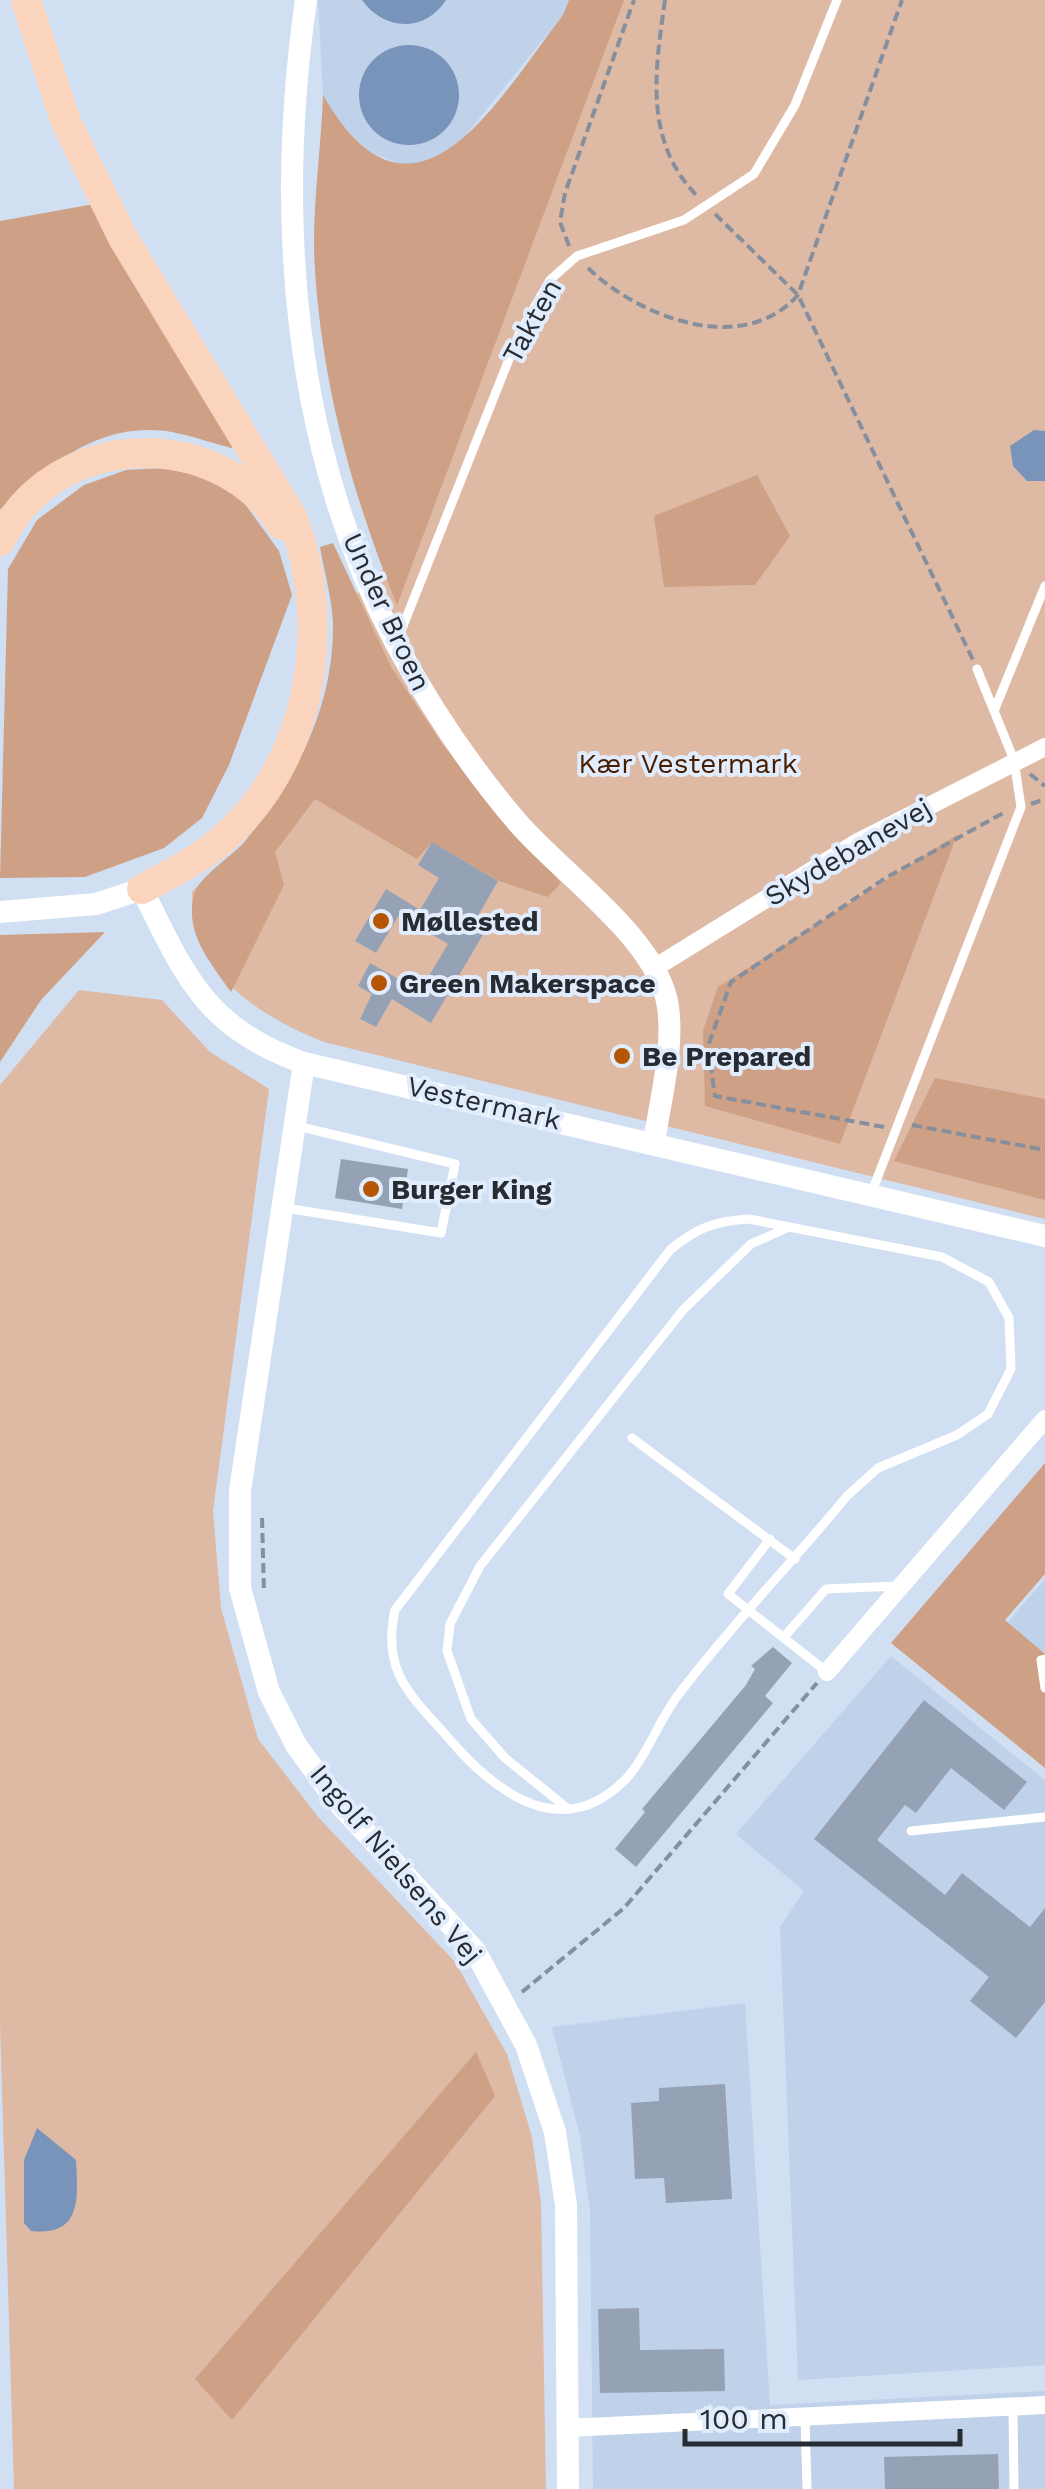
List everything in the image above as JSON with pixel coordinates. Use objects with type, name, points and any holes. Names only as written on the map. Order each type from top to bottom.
[{"type":"highway","points":[[26,0],[53,87],[82,155],[178,334],[275,484],[302,542],[308,579],[313,618],[306,697],[274,780],[244,818],[208,851],[142,889]]},
{"type":"highway","points":[[0,541],[23,506],[49,482],[80,464],[114,454],[150,451],[202,462],[248,486],[274,512],[308,579]]},
{"type":"street","name":"Under Broen","points":[[306,0],[291,198],[298,314],[312,402],[336,497],[355,555],[396,644],[453,740],[518,823],[634,937],[656,967],[668,1006],[668,1036],[654,1143]]},
{"type":"street","name":"Skydebanevej","points":[[656,967],[858,842],[1045,747]]},
{"type":"street","points":[[8,912],[96,904],[142,889]]},
{"type":"street","name":"Vestermark","points":[[142,889],[198,991],[232,1029],[262,1048],[304,1063],[1045,1236]]},
{"type":"street","name":"Ingolf Nielsens Vej","points":[[304,1063],[298,1126],[240,1491],[240,1588],[270,1692],[296,1745],[335,1800],[475,1951],[526,2045],[555,2132],[566,2205],[568,2489]]},
{"type":"street","points":[[827,1672],[1045,1419]]},
{"type":"street","points":[[567,2428],[1045,2405]]},
{"type":"lane","name":"Takten","points":[[396,644],[518,334],[550,280],[576,256],[708,208],[754,174],[795,104],[837,0]]},
{"type":"lane","points":[[994,711],[1045,586]]},
{"type":"lane","points":[[871,1194],[1021,806],[1014,760],[977,669]]},
{"type":"lane","points":[[284,1207],[441,1233],[456,1164],[298,1126]]},
{"type":"lane","points":[[750,1220],[789,1227],[942,1257],[974,1271],[999,1295],[1009,1318],[1011,1369],[988,1414],[957,1435],[878,1468],[847,1496],[676,1698],[632,1772],[617,1788],[582,1807],[524,1804],[458,1749],[395,1669],[388,1642],[394,1610],[670,1250],[695,1230],[719,1221],[750,1220]]},
{"type":"lane","points":[[567,1808],[505,1758],[471,1719],[447,1651],[450,1624],[480,1566],[683,1310],[752,1244],[789,1227]]},
{"type":"lane","points":[[632,1438],[795,1560]]},
{"type":"lane","points":[[770,1539],[728,1594],[827,1672]]},
{"type":"lane","points":[[784,1637],[826,1589],[860,1584],[902,1586]]},
{"type":"lane","points":[[1045,1659],[1041,1660],[1045,1688]]},
{"type":"lane","points":[[911,1832],[1045,1817]]},
{"type":"lane","points":[[1013,2407],[1014,2489]]},
{"type":"lane","points":[[805,2417],[807,2489]]},
{"type":"path","points":[[634,0],[564,194],[560,222],[576,256],[616,288],[688,323],[727,329],[756,325],[782,314],[798,295],[902,0]]},
{"type":"path","points":[[664,0],[654,81],[659,135],[682,182],[798,295],[977,669]]},
{"type":"path","points":[[1045,799],[1021,806],[887,877],[731,982],[708,1046],[716,1096],[887,1128],[898,1124],[928,1125],[1045,1150]]},
{"type":"path","points":[[262,1512],[268,1608]]},
{"type":"path","points":[[522,1992],[624,1908],[827,1672]]},
{"type":"shaded area","points":[[318,0],[569,0],[563,15],[460,142],[430,163],[403,165],[368,151],[339,122],[323,95]]},
{"type":"shaded area","points":[[569,0],[624,0],[397,605],[354,483],[325,357],[314,249],[323,95],[357,141],[390,161],[422,161],[453,146],[483,119],[563,15]]},
{"type":"shaded area","points":[[94,204],[240,450],[159,430],[106,437],[67,455],[0,510],[0,221]]},
{"type":"shaded area","points":[[182,467],[240,497],[279,551],[292,595],[229,765],[202,818],[164,848],[85,877],[0,878],[8,569],[37,520],[84,485],[126,470]]},
{"type":"shaded area","points":[[757,475],[790,536],[755,585],[664,587],[654,516]]},
{"type":"shaded area","points":[[333,543],[391,667],[443,745],[561,883],[548,897],[499,881],[432,842],[417,859],[315,799],[275,852],[284,885],[231,992],[196,935],[194,895],[202,881],[240,846],[264,816],[309,739],[332,654],[332,614],[320,547]]},
{"type":"shaded area","points":[[957,835],[840,1144],[705,1106],[703,1031],[718,987]]},
{"type":"shaded area","points":[[105,932],[41,1000],[0,1062],[0,935]]},
{"type":"shaded area","points":[[935,1078],[1045,1099],[1045,1200],[894,1161]]},
{"type":"shaded area","points":[[1045,1463],[1045,1574],[1005,1620],[1045,1654],[1045,1768],[891,1643]]},
{"type":"shaded area","points":[[1045,1579],[1045,1654],[1008,1622]]},
{"type":"shaded area","points":[[891,1656],[1045,1780],[1045,2365],[798,2380],[780,1927],[804,1891],[736,1834]]},
{"type":"shaded area","points":[[745,2003],[770,2405],[1045,2391],[1045,2489],[593,2489],[590,2211],[580,2136],[552,2027]]},
{"type":"shaded area","points":[[476,2052],[495,2096],[232,2420],[195,2379]]},
{"type":"green space","name":"Kær Vestermark","points":[[615,0],[1045,0],[1045,1219],[324,1042],[252,1004],[232,987],[203,946],[192,892],[261,830],[295,784],[325,700],[337,614],[406,546]]},
{"type":"green space","points":[[79,990],[162,1000],[210,1052],[269,1089],[213,1511],[221,1608],[258,1739],[319,1818],[455,1962],[507,2054],[532,2137],[541,2203],[546,2489],[14,2489],[0,2022],[0,1085]]},
{"type":"water","points":[[362,0],[446,0],[427,18],[404,24],[381,18]]},
{"type":"water","points":[[409,45],[428,49],[445,59],[455,76],[459,95],[455,114],[445,131],[428,141],[409,145],[390,141],[373,131],[363,114],[359,95],[363,76],[373,59],[390,49]]},
{"type":"water","points":[[1034,430],[1045,431],[1045,481],[1027,481],[1013,466],[1010,446]]},
{"type":"water","points":[[37,2128],[76,2160],[73,2212],[60,2228],[48,2231],[31,2231],[24,2223],[24,2160]]},
{"type":"building","points":[[432,842],[498,881],[472,926],[484,933],[431,1023],[392,999],[376,1027],[360,1019],[372,994],[358,986],[370,963],[420,991],[448,944],[399,915],[376,953],[355,941],[386,889],[420,910],[439,878],[418,865]]},
{"type":"building","name":"Burger King","points":[[341,1159],[408,1169],[402,1209],[335,1198]]},
{"type":"building","points":[[773,1647],[792,1663],[765,1696],[773,1703],[636,1867],[615,1849],[645,1812],[642,1809],[746,1685],[755,1669],[751,1666]]},
{"type":"building","points":[[924,1700],[1027,1782],[1004,1810],[951,1768],[916,1813],[905,1805],[877,1840],[945,1895],[962,1873],[1030,1927],[1045,1908],[1045,2002],[1016,2038],[970,2001],[989,1977],[814,1839]]},
{"type":"building","points":[[725,2084],[732,2199],[666,2203],[664,2178],[635,2179],[631,2103],[659,2101],[659,2088]]},
{"type":"building","points":[[639,2308],[640,2350],[724,2349],[725,2391],[600,2393],[598,2309]]},
{"type":"building","points":[[998,2454],[999,2489],[885,2489],[884,2457]]},
{"type":"place","name":"Møllested","points":[[381,921]]},
{"type":"place","name":"Green Makerspace","points":[[379,983]]},
{"type":"place","name":"Be Prepared","points":[[622,1056]]},
{"type":"place","name":"Burger King","points":[[371,1189]]}]
